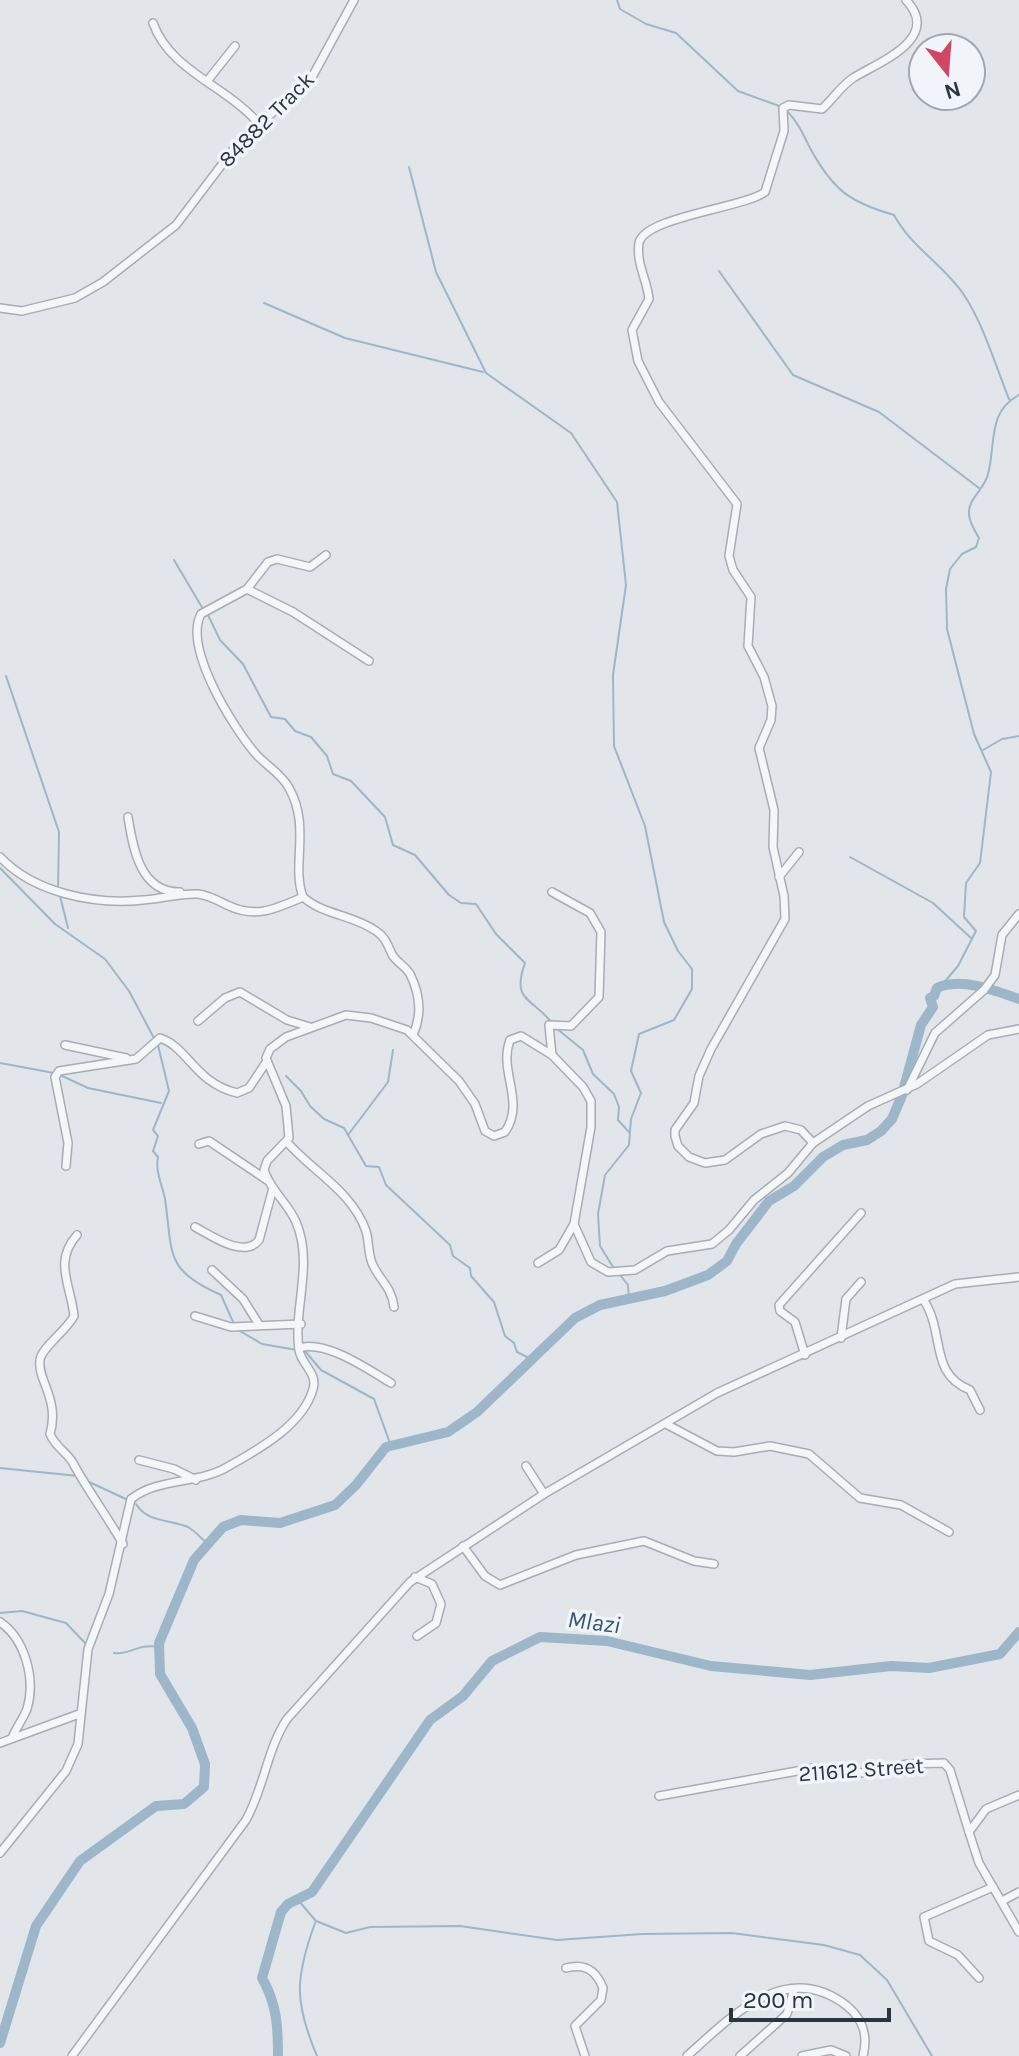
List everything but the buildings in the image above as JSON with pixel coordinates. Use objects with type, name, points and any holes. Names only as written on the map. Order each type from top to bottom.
[{"type":"street","name":"84882 Track","points":[[0,308],[22,311],[52,306],[103,282],[176,225],[226,157],[311,79],[354,0]]},
{"type":"street","points":[[813,1143],[801,1130],[785,1126],[761,1134],[725,1160],[705,1163],[689,1157],[678,1146],[675,1136],[675,1130],[694,1103],[700,1072],[711,1049],[785,919],[772,841],[774,810],[759,748],[773,709],[769,690],[748,646],[751,597],[733,570],[729,556],[737,504],[659,402],[638,361],[632,330],[649,299],[639,264],[639,242],[644,233],[664,224],[765,192],[784,131],[783,108],[789,105],[822,109],[837,91],[866,68],[897,54],[909,41],[917,24],[916,12],[906,0]]},
{"type":"street","points":[[153,23],[169,53],[232,96],[259,124]]},
{"type":"street","points":[[208,80],[235,46]]},
{"type":"street","points":[[303,897],[299,815],[291,790],[255,753],[227,714],[211,683],[198,640],[197,624],[201,614],[247,589],[268,562],[277,559],[310,567],[326,555]]},
{"type":"street","points":[[247,589],[293,612],[369,661]]},
{"type":"street","points":[[128,817],[137,861],[143,872],[167,891],[198,894],[243,913],[256,913],[303,897]]},
{"type":"street","points":[[779,877],[799,852]]},
{"type":"street","points":[[0,857],[24,880],[78,895],[124,901],[198,894]]},
{"type":"street","points":[[552,892],[590,913],[601,932],[603,948],[599,997],[571,1026],[549,1025],[552,1055]]},
{"type":"street","points":[[303,897],[318,907],[374,929],[384,938],[395,959],[408,971],[418,998],[419,1018],[413,1035]]},
{"type":"street","points":[[907,1090],[930,1041],[995,975],[1002,935],[1019,914]]},
{"type":"street","points":[[198,1021],[225,998],[240,992],[287,1020],[312,1028]]},
{"type":"street","points":[[66,1166],[68,1143],[56,1073],[77,1066],[136,1059],[145,1054],[155,1039],[165,1039],[201,1076],[237,1093],[249,1088],[267,1061],[268,1051],[282,1039],[352,1015],[371,1018],[413,1035],[459,1081],[475,1104],[485,1131],[494,1136],[505,1132],[513,1115],[515,1096],[507,1056],[510,1040],[525,1037],[552,1055],[585,1089],[593,1111],[574,1224],[559,1250],[538,1263]]},
{"type":"street","points":[[574,1224],[591,1262],[608,1272],[635,1270],[667,1251],[705,1247],[729,1230],[754,1200],[788,1173],[813,1143],[868,1106],[907,1090],[988,1035],[1019,1029]]},
{"type":"street","points":[[65,1045],[82,1051],[136,1059]]},
{"type":"street","points":[[267,1061],[286,1106],[287,1142],[309,1165],[330,1179],[359,1218],[366,1232],[371,1259],[389,1288],[394,1307]]},
{"type":"street","points":[[199,1144],[209,1141],[219,1145],[271,1185]]},
{"type":"street","points":[[0,1853],[66,1771],[78,1744],[88,1649],[104,1615],[123,1544],[131,1499],[160,1486],[198,1481],[228,1467],[273,1438],[297,1416],[314,1385],[299,1348],[304,1269],[299,1231],[295,1219],[271,1185],[264,1165],[287,1142]]},
{"type":"street","points":[[195,1227],[241,1249],[253,1247],[259,1240],[271,1185]]},
{"type":"street","points":[[805,1355],[795,1322],[780,1311],[779,1305],[861,1213]]},
{"type":"street","points":[[77,1235],[65,1250],[63,1264],[74,1319],[43,1351],[39,1362],[52,1405],[50,1434],[71,1460],[77,1476],[107,1515],[123,1544]]},
{"type":"street","points":[[212,1270],[243,1299],[258,1323]]},
{"type":"street","points":[[72,2056],[246,1820],[287,1719],[415,1577],[544,1494],[717,1393],[968,1280],[1019,1277]]},
{"type":"street","points":[[841,1338],[846,1299],[861,1282]]},
{"type":"street","points":[[923,1299],[930,1309],[938,1335],[945,1373],[953,1383],[970,1390],[980,1410]]},
{"type":"street","points":[[195,1316],[231,1327],[258,1323],[301,1324]]},
{"type":"street","points":[[299,1348],[314,1347],[342,1354],[391,1383]]},
{"type":"street","points":[[666,1424],[717,1451],[734,1452],[770,1446],[809,1454],[860,1498],[901,1505],[949,1532]]},
{"type":"street","points":[[139,1460],[174,1469],[198,1481]]},
{"type":"street","points":[[526,1466],[544,1494]]},
{"type":"street","points":[[463,1546],[485,1576],[500,1585],[576,1555],[638,1541],[653,1541],[690,1559],[714,1564]]},
{"type":"street","points":[[415,1577],[432,1584],[441,1604],[436,1623],[417,1636]]},
{"type":"street","points":[[0,1622],[17,1635],[25,1655],[27,1708],[12,1738]]},
{"type":"street","points":[[0,1743],[79,1714]]},
{"type":"street","name":"211612 Street","points":[[659,1796],[814,1768],[864,1773],[908,1764],[944,1763],[952,1777],[969,1832]]},
{"type":"street","points":[[1019,1795],[986,1809],[969,1832],[979,1863],[1019,1932]]},
{"type":"street","points":[[979,1978],[958,1955],[929,1941],[924,1917],[993,1887]]},
{"type":"street","points":[[1002,1901],[1019,1892]]},
{"type":"street","points":[[566,1968],[583,1966],[590,1969],[603,1988],[601,2000],[575,2026],[585,2056]]},
{"type":"street","points":[[740,2056],[787,2014],[794,1989]]},
{"type":"street","points":[[687,2056],[756,1999],[794,1989],[828,1995],[855,2013],[866,2035],[863,2056]]},
{"type":"street","points":[[802,2056],[831,2050],[846,2056]]},
{"type":"waterway","points":[[617,0],[620,9],[646,24],[676,33],[738,91],[782,107]]},
{"type":"waterway","points":[[787,111],[835,184],[865,205],[894,215],[909,237],[956,284],[977,319],[1009,399]]},
{"type":"waterway","points":[[409,167],[436,272],[486,373],[571,433],[617,502],[626,585],[613,675],[614,746],[645,826],[664,922],[678,951],[692,969],[692,989],[674,1020],[639,1034],[631,1071],[641,1093],[631,1119],[629,1145],[605,1175],[598,1214],[600,1246],[613,1267]]},
{"type":"waterway","points":[[719,271],[793,375],[879,412],[979,488]]},
{"type":"waterway","points":[[264,303],[345,338],[483,372]]},
{"type":"waterway","points":[[941,986],[958,966],[976,931],[964,917],[966,883],[980,863],[991,772],[974,734],[947,629],[946,589],[950,569],[962,554],[976,547],[979,538],[970,520],[969,508],[988,474],[997,419],[1009,402],[1019,395]]},
{"type":"waterway","points":[[174,560],[203,609]]},
{"type":"waterway","points":[[208,615],[220,640],[243,664],[271,717],[285,719],[295,731],[311,737],[327,756],[333,774],[351,781],[385,817],[393,845],[415,855],[449,895],[461,903],[476,904],[496,934],[525,963],[520,985],[522,992],[552,1023]]},
{"type":"waterway","points":[[6,676],[59,832],[58,890]]},
{"type":"waterway","points":[[983,750],[1002,739],[1019,736]]},
{"type":"waterway","points":[[850,857],[933,903],[971,938]]},
{"type":"waterway","points":[[0,868],[55,924],[105,959],[129,991],[155,1040]]},
{"type":"waterway","points":[[60,896],[68,928]]},
{"type":"waterway","points":[[903,1091],[921,1025],[933,1007],[930,998],[937,988],[967,984],[1019,999]]},
{"type":"waterway","points":[[556,1028],[583,1050],[593,1074],[614,1094],[619,1107],[618,1120],[629,1132]]},
{"type":"waterway","points":[[158,1045],[169,1091],[153,1130],[158,1136],[153,1151],[158,1157],[171,1247],[180,1268],[189,1277],[221,1295],[234,1324]]},
{"type":"waterway","points":[[348,1135],[388,1082],[393,1050]]},
{"type":"waterway","points":[[0,1063],[54,1073]]},
{"type":"waterway","points":[[60,1075],[88,1088],[161,1103]]},
{"type":"waterway","points":[[286,1076],[324,1119],[344,1128],[366,1166],[379,1167],[386,1185],[450,1245],[453,1256],[470,1268],[471,1276],[494,1302],[505,1336],[514,1343],[517,1352],[531,1359]]},
{"type":"waterway","points":[[0,2043],[36,1926],[80,1861],[156,1806],[184,1804],[204,1787],[205,1764],[192,1728],[160,1674],[159,1643],[194,1560],[223,1527],[241,1520],[280,1523],[335,1505],[356,1485],[386,1447],[448,1432],[477,1412],[575,1318],[600,1305],[665,1291],[708,1275],[727,1261],[769,1201],[794,1186],[823,1157],[843,1145],[867,1140],[881,1131],[892,1119],[903,1093]]},
{"type":"waterway","points":[[620,1275],[628,1285],[629,1299]]},
{"type":"waterway","points":[[240,1331],[262,1344],[297,1350]]},
{"type":"waterway","points":[[305,1351],[321,1370],[374,1399],[391,1446]]},
{"type":"waterway","points":[[0,1468],[78,1476]]},
{"type":"waterway","points":[[87,1481],[128,1500]]},
{"type":"waterway","points":[[136,1504],[153,1518],[188,1527],[208,1544]]},
{"type":"waterway","points":[[0,1613],[22,1611],[66,1623],[87,1645]]},
{"type":"waterway","name":"Mlazi","points":[[278,2056],[276,2016],[262,1978],[281,1912],[288,1904],[312,1892],[430,1720],[463,1696],[492,1661],[540,1637],[607,1641],[711,1666],[810,1675],[891,1666],[929,1668],[1000,1654],[1019,1632]]},
{"type":"waterway","points":[[114,1653],[159,1647]]},
{"type":"waterway","points":[[298,1900],[316,1921],[346,1933],[370,1927],[460,1926],[557,1940],[642,1934],[732,1933],[824,1945],[860,1955],[887,1980],[932,2056]]},
{"type":"waterway","points":[[315,1923],[304,1959],[300,1990],[304,2020],[317,2056]]}]
